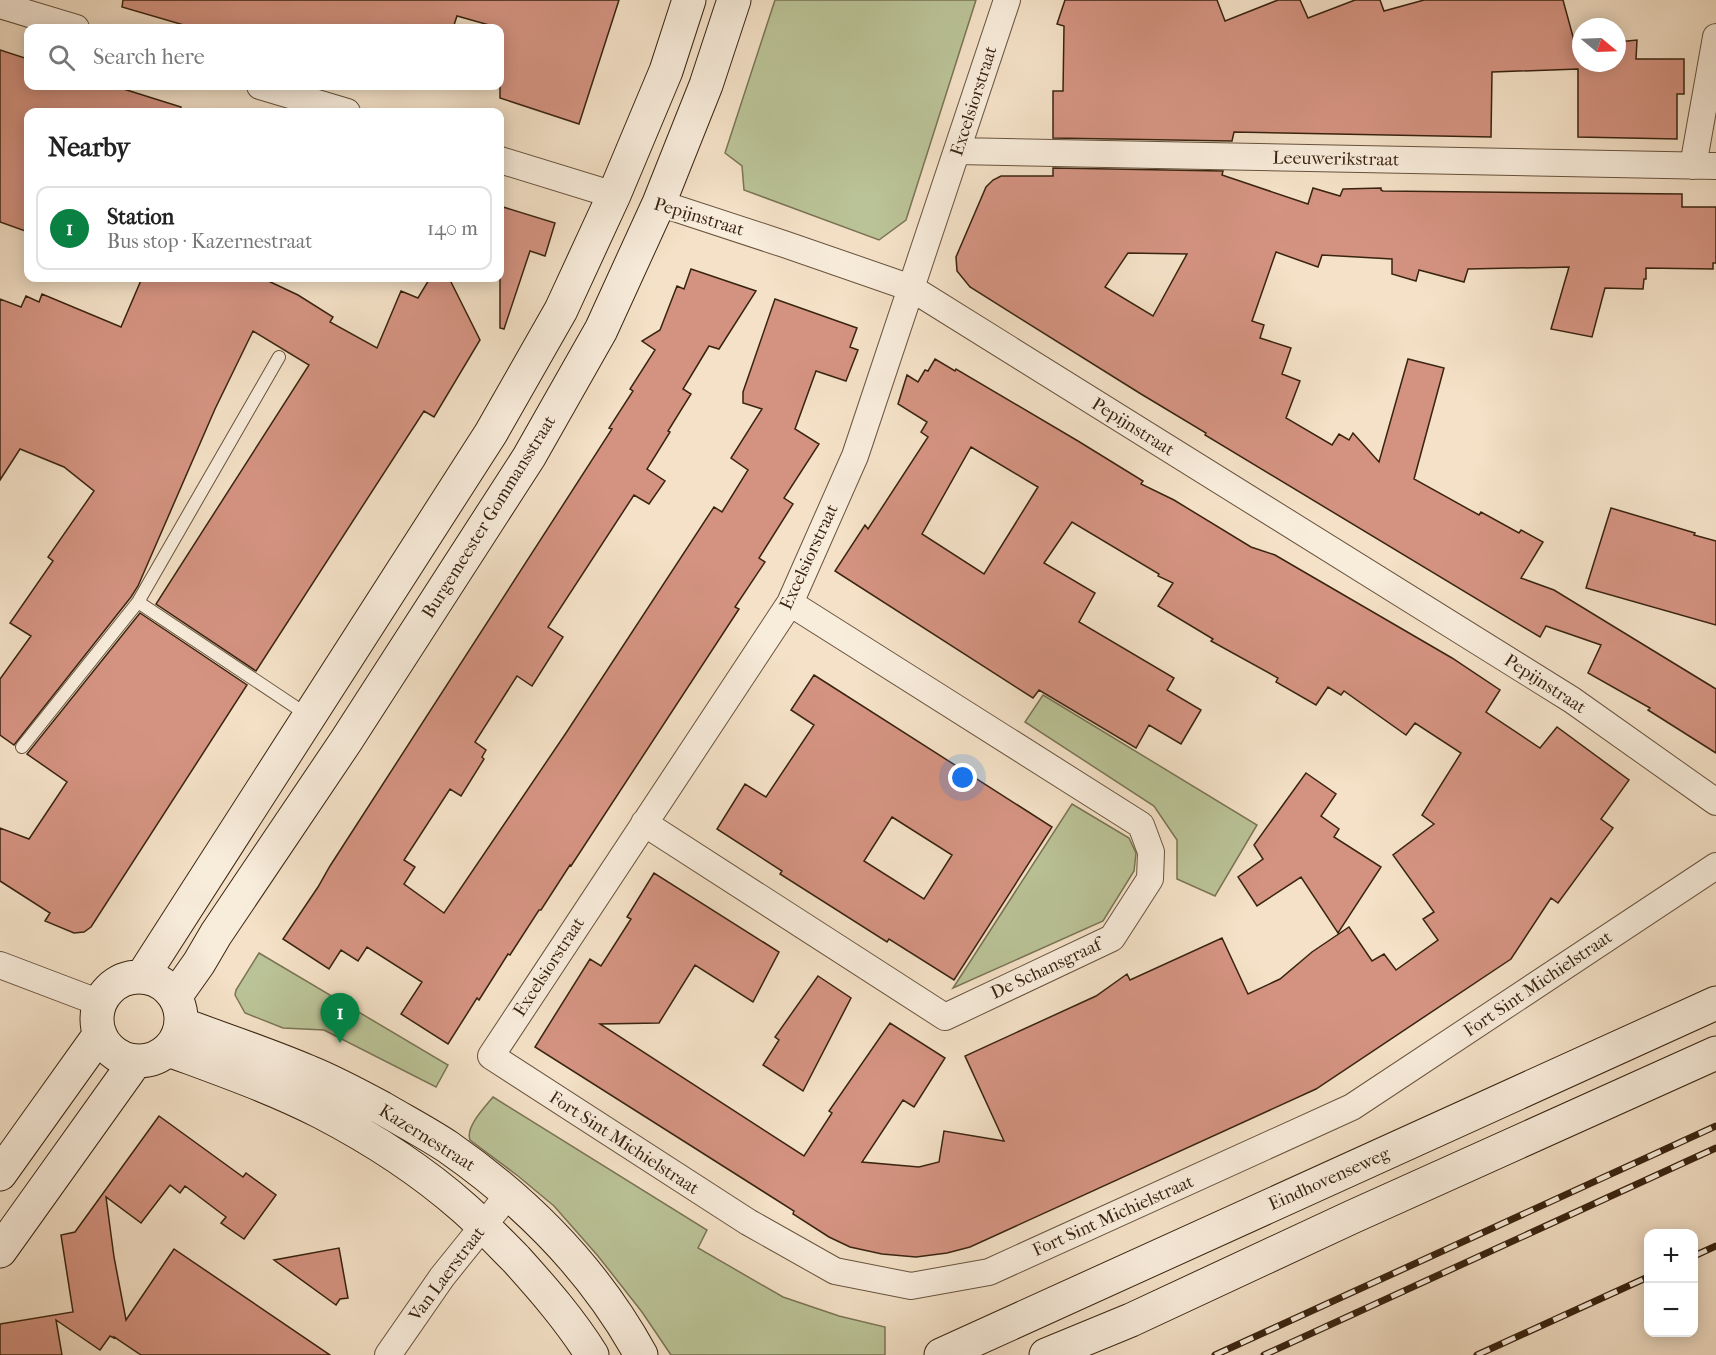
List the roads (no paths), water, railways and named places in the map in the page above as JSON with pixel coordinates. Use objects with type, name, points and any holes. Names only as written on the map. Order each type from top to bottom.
[{"type":"street","points":[[142,977],[491,433],[561,310],[614,195],[666,71],[689,0]]},
{"type":"street","name":"Burgemeester Gommansstraat","points":[[175,1024],[199,963],[216,934],[346,741],[529,457],[601,330],[659,203],[706,85],[734,0]]},
{"type":"street","name":"Excelsiorstraat","points":[[490,1056],[790,603],[855,456],[1007,0]]},
{"type":"street","points":[[0,5],[63,24]]},
{"type":"street","points":[[1704,166],[1716,37]]},
{"type":"street","points":[[273,90],[334,108]]},
{"type":"street","name":"Leeuwerikstraat","points":[[957,151],[1704,166]]},
{"type":"street","name":"Pepijnstraat","points":[[504,161],[614,195],[659,203],[911,288],[1572,700],[1716,802]]},
{"type":"street","name":"De Schansgraaf","points":[[644,823],[945,1017],[1112,938],[1150,879],[1151,852],[1141,825],[790,603]]},
{"type":"street","name":"Fort Sint Michielstraat","points":[[490,1056],[748,1222],[835,1271],[911,1286],[989,1272],[1352,1107],[1716,866]]},
{"type":"street","points":[[0,965],[100,1019],[106,1046],[125,1059],[145,1062],[157,1058],[175,1024],[162,983],[142,977],[119,982],[105,994],[100,1019],[0,1174]]},
{"type":"street","name":"Eindhovenseweg","points":[[941,1355],[1713,1001]]},
{"type":"street","name":"Kazernestraat","points":[[175,1024],[269,1055],[347,1089],[447,1147],[508,1195],[551,1234],[579,1264],[611,1305],[641,1355]]},
{"type":"street","name":"Kazernestraat","points":[[175,1024],[256,1083],[348,1126],[387,1150],[462,1206],[546,1292],[576,1330],[592,1355]]},
{"type":"street","points":[[1047,1355],[1131,1320],[1352,1217],[1716,1053]]},
{"type":"street","points":[[0,1251],[135,1062]]},
{"type":"street","name":"Van Laerstraat","points":[[388,1355],[442,1277],[508,1195]]},
{"type":"lane","points":[[22,747],[138,602],[279,357]]},
{"type":"lane","points":[[138,602],[310,716]]},
{"type":"railway","points":[[1215,1355],[1716,1126]]},
{"type":"railway","points":[[1264,1355],[1716,1148]]},
{"type":"railway","points":[[1698,1254],[1716,1246]]},
{"type":"railway","points":[[1477,1355],[1644,1279]]},
{"type":"place","name":"Station","points":[[340,1043]]}]
